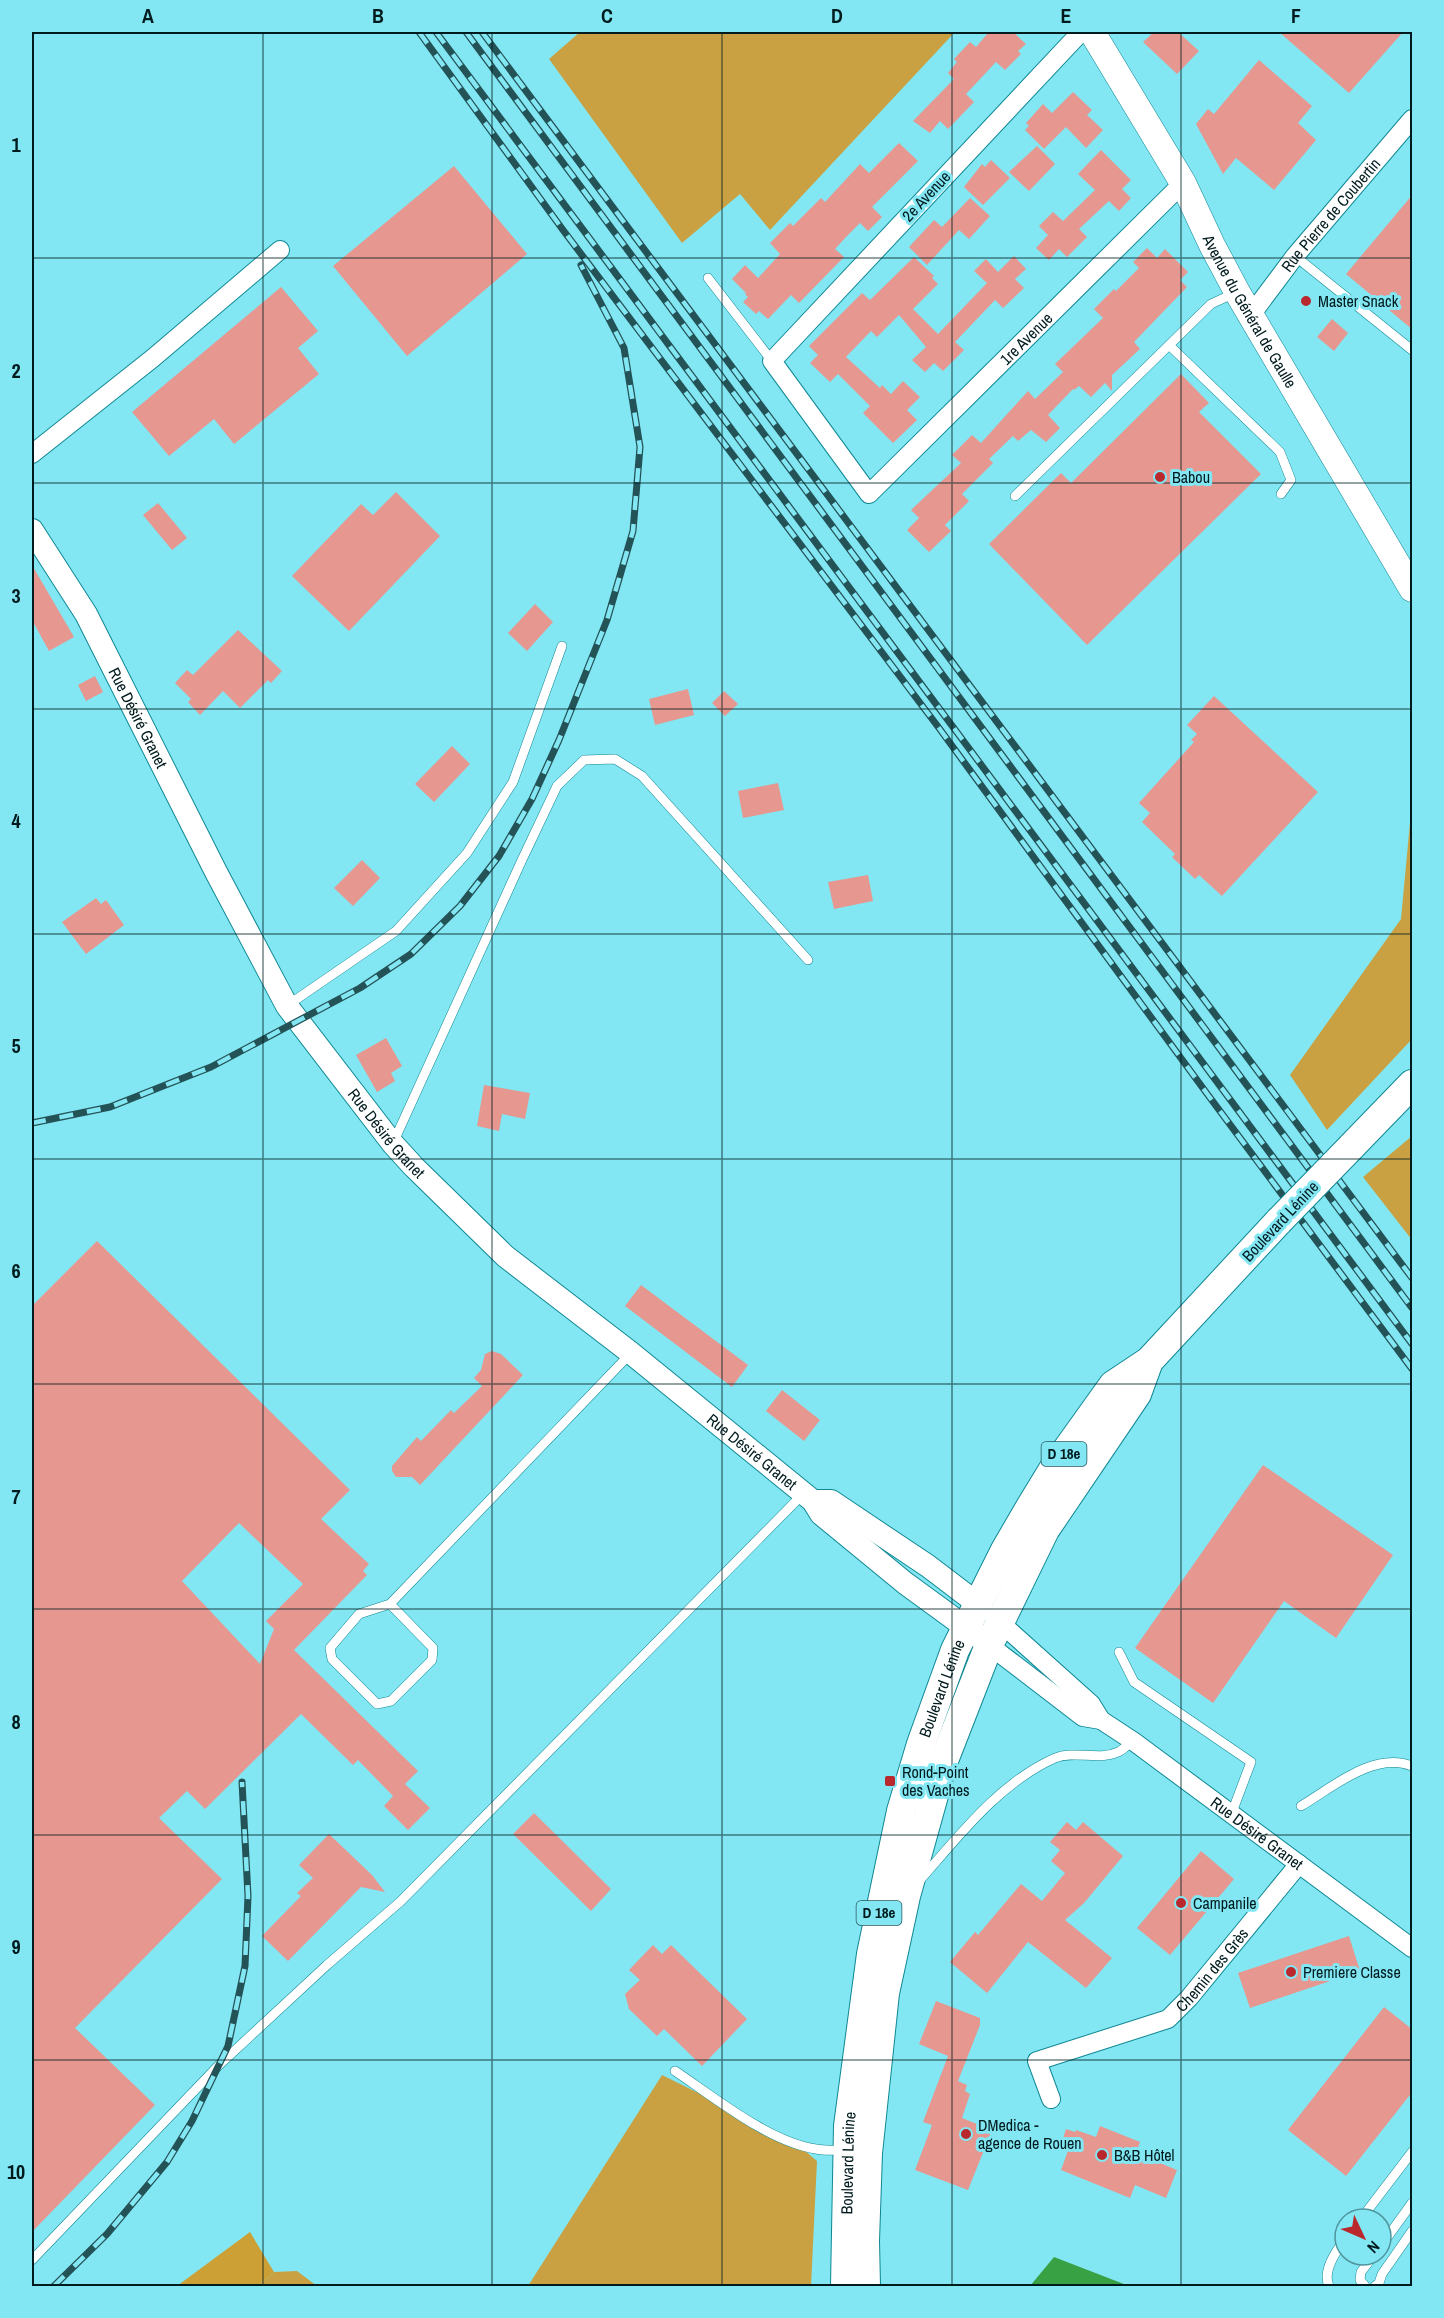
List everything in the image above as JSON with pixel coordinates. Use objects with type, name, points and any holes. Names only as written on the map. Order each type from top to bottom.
[{"type":"main road","name":"Avenue du Général de Gaulle","points":[[1092,32],[1183,183],[1237,292],[1413,589]]},
{"type":"main road","name":"Boulevard Lénine","points":[[845,2286],[848,2126],[871,1954],[901,1811],[921,1744],[942,1682],[972,1616],[1005,1550],[1055,1466],[1113,1385],[1149,1361],[1413,1084]]},
{"type":"main road","name":"Boulevard Lénine","points":[[866,2286],[868,2164],[873,2094],[885,1993],[906,1896],[944,1764],[994,1633],[1045,1530],[1137,1395],[1149,1361]]},
{"type":"street","name":"2e Avenue","points":[[772,361],[1081,32]]},
{"type":"street","name":"Rue Pierre de Coubertin","points":[[1251,315],[1296,256],[1413,119]]},
{"type":"street","name":"1re Avenue","points":[[772,361],[869,494],[1183,183]]},
{"type":"street","points":[[32,454],[153,357],[280,250]]},
{"type":"street","name":"Rue Désiré Granet","points":[[32,530],[86,614],[104,647],[216,872],[287,1006],[393,1144],[505,1256],[631,1353],[808,1497],[831,1501],[928,1566],[972,1616],[1091,1704],[1101,1720]]},
{"type":"street","name":"Rue Désiré Granet","points":[[994,1633],[1083,1717],[1101,1720],[1133,1741],[1413,1948]]},
{"type":"street","name":"Chemin des Grès","points":[[1051,2099],[1037,2061],[1168,2019],[1190,1998],[1299,1864]]},
{"type":"lane","points":[[1296,256],[1413,350]]},
{"type":"lane","points":[[708,278],[772,361]]},
{"type":"lane","points":[[1016,496],[1210,304],[1237,292]]},
{"type":"lane","points":[[1169,345],[1280,452],[1291,480],[1281,494]]},
{"type":"lane","points":[[287,1006],[396,931],[467,853],[513,782],[562,646]]},
{"type":"lane","points":[[393,1144],[557,786],[584,760],[615,759],[642,776],[808,960]]},
{"type":"lane","points":[[390,1604],[433,1648],[432,1660],[391,1701],[377,1704],[332,1659],[330,1648],[359,1614],[390,1604],[631,1353]]},
{"type":"lane","points":[[32,2260],[218,2066],[401,1900],[808,1497]]},
{"type":"lane","points":[[1119,1652],[1134,1682],[1251,1762],[1231,1815]]},
{"type":"lane","points":[[906,1896],[972,1821],[1013,1783],[1057,1757],[1108,1755],[1119,1752],[1133,1741]]},
{"type":"lane","points":[[1301,1806],[1379,1763],[1401,1762],[1413,1766]]},
{"type":"lane","points":[[675,2071],[761,2128],[789,2141],[815,2149],[848,2150]]},
{"type":"lane","points":[[1370,2207],[1413,2152]]},
{"type":"lane","points":[[1393,2230],[1413,2204]]},
{"type":"lane","points":[[1375,2286],[1413,2231]]},
{"type":"lane","points":[[1329,2286],[1327,2281],[1333,2255]]},
{"type":"lane","points":[[1365,2267],[1361,2272],[1360,2280],[1365,2286]]},
{"type":"shaded area","points":[[580,32],[955,32],[770,230],[740,194],[682,243],[549,59]]},
{"type":"shaded area","points":[[1412,801],[1412,1039],[1327,1130],[1290,1075],[1401,919]]},
{"type":"shaded area","points":[[1412,1136],[1412,1240],[1363,1177]]},
{"type":"shaded area","points":[[662,2075],[791,2139],[817,2161],[811,2286],[528,2286]]},
{"type":"shaded area","points":[[250,2232],[274,2272],[258,2286],[177,2286]]},
{"type":"shaded area","points":[[1054,2257],[1129,2286],[1030,2286]]},
{"type":"shaded area","points":[[297,2271],[317,2286],[258,2286],[274,2272]]},
{"type":"building","points":[[989,32],[1013,32],[1026,44],[1018,51],[1021,54],[1005,70],[996,62],[966,94],[974,102],[948,129],[940,121],[930,133],[913,121],[954,79],[948,73],[957,62],[954,59],[970,42],[976,47]]},
{"type":"building","points":[[1154,32],[1178,32],[1199,51],[1177,74],[1143,42]]},
{"type":"building","points":[[1279,32],[1403,32],[1349,93]]},
{"type":"building","points":[[1259,60],[1312,106],[1298,123],[1316,140],[1274,190],[1236,158],[1223,174],[1196,124],[1208,109],[1214,114]]},
{"type":"building","points":[[1073,92],[1092,110],[1087,115],[1103,130],[1086,148],[1066,127],[1044,149],[1025,130],[1029,126],[1026,123],[1043,104],[1052,113]]},
{"type":"building","points":[[899,143],[918,161],[872,207],[882,217],[868,231],[860,223],[848,235],[835,249],[844,257],[799,303],[791,295],[768,319],[759,311],[756,314],[743,302],[748,297],[732,279],[745,265],[758,278],[780,254],[770,243],[790,223],[793,226],[821,198],[825,202],[860,164],[869,173]]},
{"type":"building","points":[[1037,146],[1055,164],[1029,191],[1009,172]]},
{"type":"building","points":[[1101,150],[1131,180],[1122,189],[1131,198],[1119,211],[1109,201],[1079,229],[1087,237],[1067,257],[1059,249],[1049,260],[1036,248],[1048,235],[1039,226],[1053,212],[1063,221],[1095,190],[1078,174]]},
{"type":"building","points":[[991,160],[1010,178],[983,205],[964,187],[982,164],[985,167]]},
{"type":"building","points":[[454,166],[527,254],[407,356],[333,266]]},
{"type":"building","points":[[1413,194],[1413,330],[1346,274]]},
{"type":"building","points":[[970,198],[990,216],[969,239],[959,230],[927,265],[909,247],[934,220],[942,227]]},
{"type":"building","points":[[1147,248],[1157,258],[1165,249],[1188,272],[1180,280],[1187,287],[1134,342],[1140,349],[1112,375],[1112,391],[1105,383],[1091,397],[1079,386],[1073,389],[1048,415],[1060,428],[1046,442],[1031,430],[1018,441],[1013,436],[989,459],[993,463],[962,494],[969,501],[945,525],[951,531],[929,552],[907,530],[919,518],[911,510],[961,463],[952,455],[972,435],[981,443],[1028,391],[1035,399],[1063,372],[1055,364],[1103,318],[1094,309],[1139,268],[1133,262]]},
{"type":"building","points":[[1014,256],[1026,269],[1015,279],[1024,288],[1003,308],[995,300],[955,342],[964,350],[943,371],[934,363],[925,372],[912,360],[926,347],[899,315],[877,337],[871,331],[846,357],[880,388],[882,385],[891,394],[903,381],[920,397],[907,410],[917,420],[893,443],[863,413],[870,406],[838,374],[830,382],[810,363],[818,355],[809,346],[862,293],[870,300],[914,257],[934,276],[932,278],[938,284],[913,309],[938,334],[987,283],[974,271],[986,259],[998,272]]},
{"type":"building","points":[[281,287],[318,331],[298,348],[319,374],[234,444],[214,419],[169,456],[132,412]]},
{"type":"building","points":[[1332,319],[1348,333],[1334,351],[1317,337]]},
{"type":"building","points":[[1181,374],[1209,403],[1199,412],[1261,474],[1087,645],[989,544],[1061,473],[1071,483]]},
{"type":"building","points":[[396,492],[440,536],[349,631],[292,576],[361,504],[373,515]]},
{"type":"building","points":[[158,503],[187,538],[172,550],[143,515]]},
{"type":"building","points":[[32,565],[74,637],[49,651],[32,620]]},
{"type":"building","points":[[535,604],[553,622],[527,651],[508,633]]},
{"type":"building","points":[[238,630],[282,671],[271,683],[268,680],[240,708],[223,691],[200,715],[188,702],[191,699],[175,683],[187,670],[193,675]]},
{"type":"building","points":[[95,676],[103,692],[86,701],[78,685]]},
{"type":"building","points":[[688,689],[694,715],[655,725],[649,699]]},
{"type":"building","points":[[724,691],[738,704],[725,716],[712,703]]},
{"type":"building","points":[[1214,696],[1318,792],[1222,896],[1199,875],[1195,879],[1172,857],[1175,854],[1142,822],[1150,813],[1139,803],[1194,742],[1191,740],[1197,734],[1187,725]]},
{"type":"building","points":[[452,746],[470,764],[434,802],[415,784]]},
{"type":"building","points":[[778,783],[784,810],[743,818],[738,791]]},
{"type":"building","points":[[362,860],[380,878],[353,906],[334,888]]},
{"type":"building","points":[[868,875],[873,901],[834,909],[828,882]]},
{"type":"building","points":[[96,898],[101,904],[106,900],[124,925],[86,954],[62,922]]},
{"type":"building","points":[[386,1038],[402,1066],[391,1073],[395,1081],[377,1092],[356,1055]]},
{"type":"building","points":[[484,1085],[530,1093],[525,1119],[502,1114],[499,1131],[477,1126]]},
{"type":"building","points":[[97,1241],[350,1490],[321,1519],[369,1564],[363,1571],[367,1575],[294,1650],[418,1771],[405,1784],[430,1808],[408,1830],[384,1806],[393,1796],[358,1760],[353,1765],[301,1714],[205,1809],[187,1791],[159,1818],[222,1879],[75,2028],[155,2105],[32,2232],[32,1306]],"holes":[[[239,1523],[303,1584],[266,1621],[274,1629],[260,1664],[182,1581]]]},
{"type":"building","points":[[641,1285],[748,1365],[732,1387],[625,1306]]},
{"type":"building","points":[[492,1351],[501,1354],[523,1375],[420,1485],[412,1477],[396,1477],[392,1466],[417,1437],[421,1441],[451,1410],[454,1413],[482,1386],[474,1378],[481,1370],[485,1354]]},
{"type":"building","points":[[782,1390],[820,1420],[804,1441],[766,1411]]},
{"type":"building","points":[[1263,1465],[1393,1555],[1336,1638],[1284,1601],[1213,1703],[1135,1648]]},
{"type":"building","points":[[534,1813],[611,1889],[591,1911],[513,1834]]},
{"type":"building","points":[[1067,1822],[1076,1830],[1083,1822],[1123,1856],[1084,1903],[1065,1920],[1112,1958],[1086,1988],[1028,1942],[987,1993],[950,1962],[975,1932],[978,1935],[1021,1884],[1042,1901],[1065,1873],[1051,1861],[1060,1850],[1050,1842]]},
{"type":"building","points":[[329,1834],[372,1875],[385,1892],[361,1887],[288,1961],[262,1936],[301,1896],[297,1893],[313,1878],[299,1865]]},
{"type":"building","points":[[1201,1851],[1234,1879],[1170,1955],[1137,1928]]},
{"type":"building","points":[[1349,1936],[1360,1971],[1250,2008],[1238,1973]]},
{"type":"building","points":[[653,1945],[662,1954],[671,1945],[747,2019],[702,2066],[664,2029],[657,2036],[629,2009],[625,1994],[640,1980],[629,1970]]},
{"type":"building","points":[[936,2001],[980,2018],[980,2025],[958,2081],[967,2085],[965,2091],[970,2094],[962,2118],[992,2130],[968,2190],[915,2170],[932,2125],[923,2122],[948,2056],[919,2044]]},
{"type":"building","points":[[1384,2007],[1413,2030],[1413,2091],[1346,2176],[1288,2130]]},
{"type":"building","points":[[1100,2126],[1140,2142],[1136,2153],[1177,2170],[1166,2198],[1135,2185],[1130,2198],[1061,2170],[1069,2148],[1061,2145],[1066,2129],[1096,2137]]},
{"type":"railway","points":[[419,32],[563,230],[939,728],[1412,1369]]},
{"type":"railway","points":[[436,32],[1412,1344]]},
{"type":"railway","points":[[466,32],[1412,1308]]},
{"type":"railway","points":[[482,32],[1412,1278]]},
{"type":"railway","points":[[32,1123],[110,1107],[211,1067],[360,988],[411,954],[460,906],[499,856],[532,799],[559,740],[607,620],[633,531],[640,447],[624,348],[581,265]]},
{"type":"railway","points":[[54,2286],[107,2234],[167,2162],[192,2121],[228,2046],[245,1966],[248,1896],[242,1782]]},
{"type":"place","name":"Master Snack","points":[[1306,301]]},
{"type":"place","name":"Babou","points":[[1160,477]]},
{"type":"place","name":"Rond-Point des Vaches","points":[[890,1781]]},
{"type":"place","name":"Campanile","points":[[1181,1903]]},
{"type":"place","name":"Premiere Classe","points":[[1291,1972]]},
{"type":"place","name":"DMedica - agence de Rouen","points":[[966,2134]]},
{"type":"place","name":"B&B Hôtel","points":[[1102,2155]]}]
